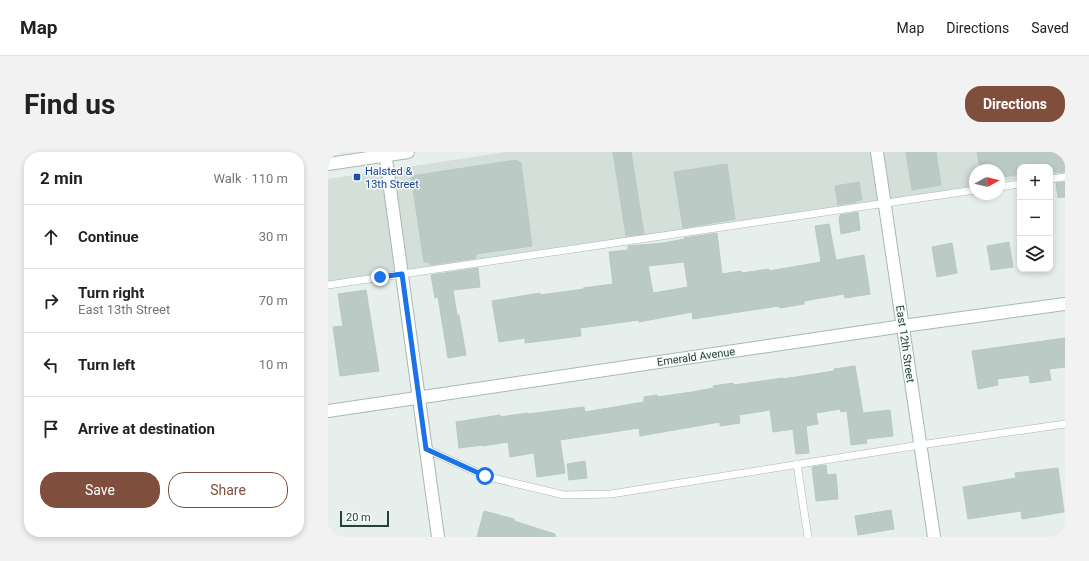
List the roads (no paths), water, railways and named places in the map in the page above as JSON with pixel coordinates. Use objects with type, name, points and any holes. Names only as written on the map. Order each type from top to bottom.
[{"type":"street","points":[[328,164],[385,154],[408,152]]},
{"type":"street","name":"East 12th Street","points":[[877,152],[934,537]]},
{"type":"street","points":[[385,154],[438,537]]},
{"type":"street","name":"Emerald Avenue","points":[[328,411],[903,326],[1065,304]]},
{"type":"lane","points":[[1053,179],[1065,177]]},
{"type":"lane","points":[[1005,186],[1017,184]]},
{"type":"lane","points":[[328,285],[969,191]]},
{"type":"lane","points":[[426,449],[485,476],[564,495],[611,494],[920,445],[1065,424]]},
{"type":"lane","points":[[797,464],[808,537]]},
{"type":"place","name":"Halsted & 13th Street","points":[[357,177]]}]
